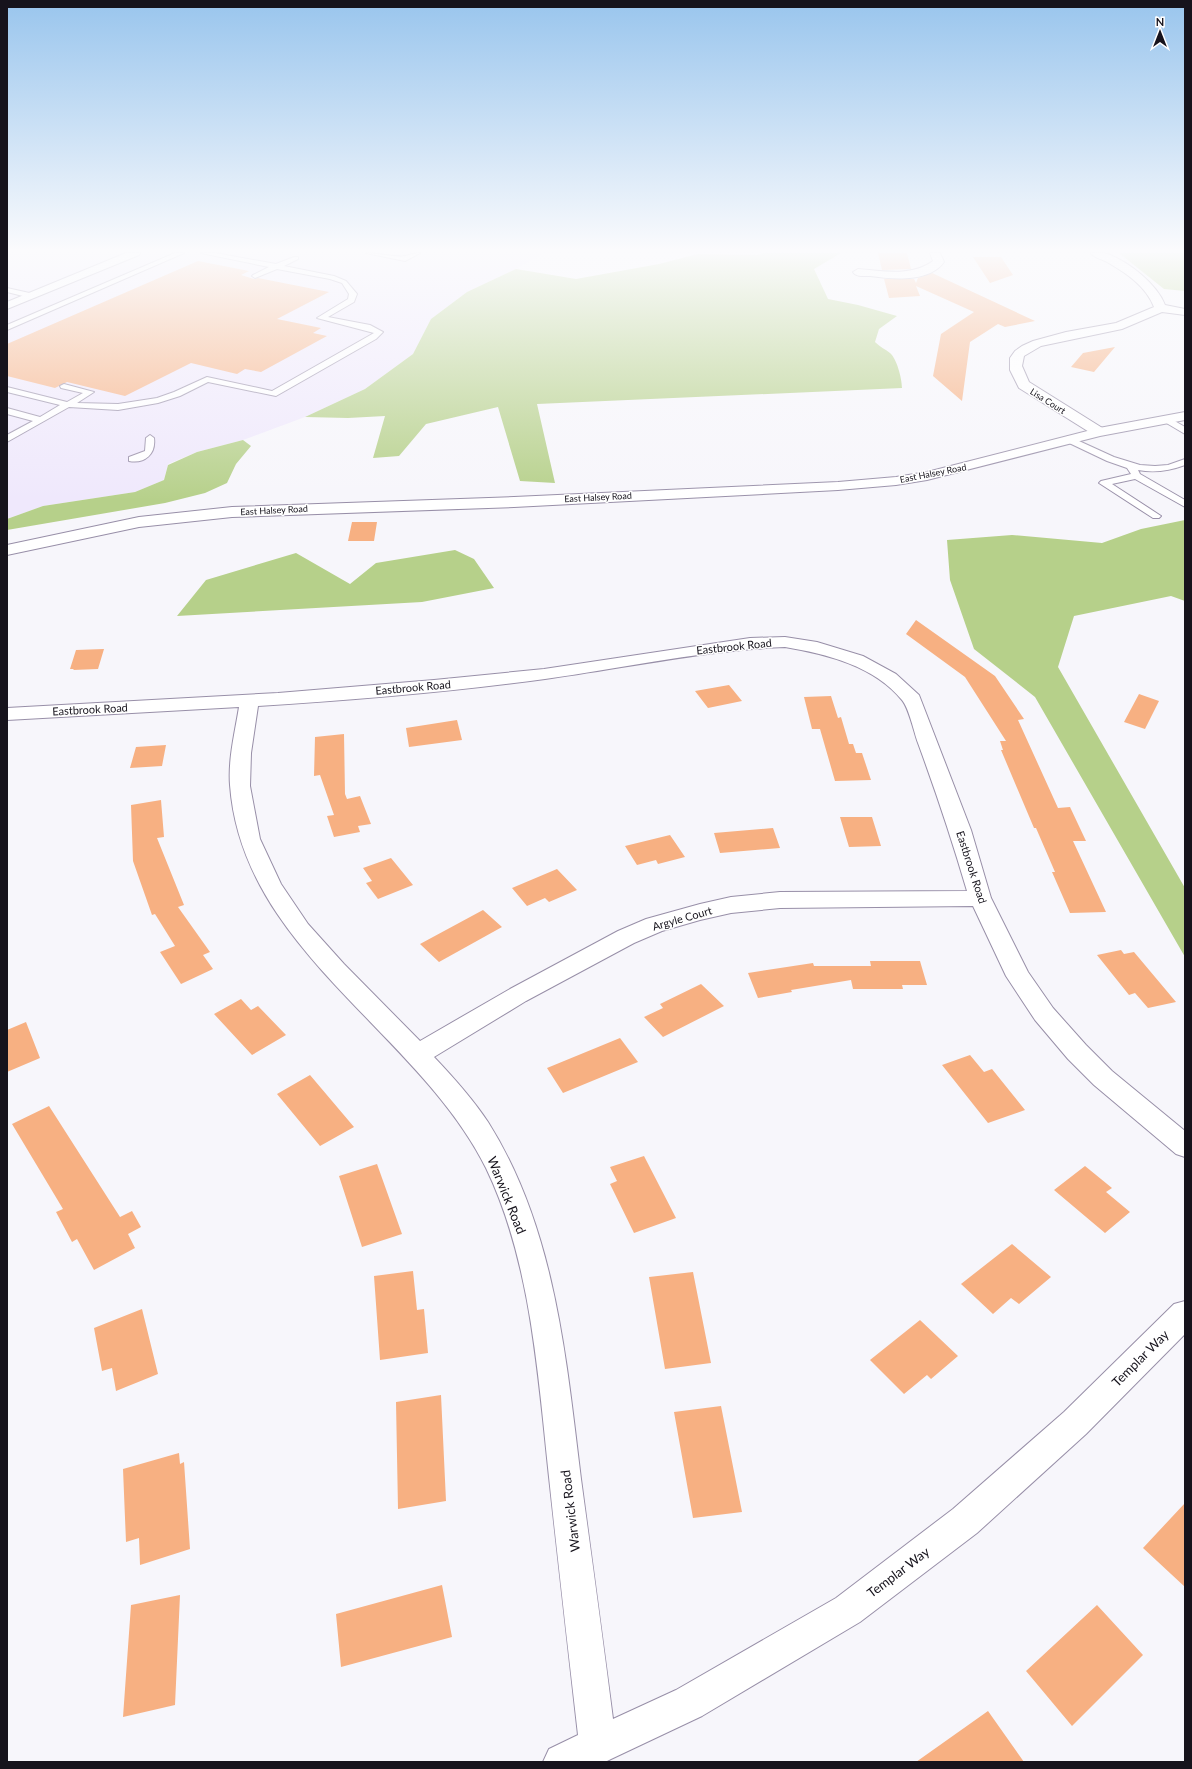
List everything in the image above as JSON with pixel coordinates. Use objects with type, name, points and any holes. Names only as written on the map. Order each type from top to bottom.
[{"type":"street","name":"Lisa Court","points":[[1071,336],[1034,346],[1020,354],[1016,363],[1016,374],[1024,385],[1099,432]]},
{"type":"street","name":"East Halsey Road","points":[[7,550],[76,534],[139,522],[232,512],[514,502],[838,486],[896,481],[948,471],[1099,432],[1185,416]]},
{"type":"street","name":"Eastbrook Road","points":[[7,714],[250,700],[434,686],[544,674],[750,643],[785,642],[836,652],[864,663],[884,674],[901,687],[912,699],[960,830],[980,898],[1018,976],[1044,1014],[1077,1052],[1103,1078],[1185,1146]]},
{"type":"street","name":"Warwick Road","points":[[250,700],[243,736],[240,784],[244,817],[254,849],[272,887],[297,926],[320,955],[452,1092],[479,1131],[502,1173],[521,1224],[540,1296],[553,1377],[598,1746]]},
{"type":"street","name":"Argyle Court","points":[[417,1055],[518,995],[626,937],[654,925],[700,912],[731,905],[780,900],[980,898]]},
{"type":"street","name":"Templar Way","points":[[562,1762],[689,1703],[848,1610],[965,1521],[1074,1423],[1185,1314]]},
{"type":"lane","points":[[7,389],[68,405],[101,407],[140,404],[177,394],[207,379],[273,394],[375,336]]},
{"type":"lane","points":[[7,439],[90,392],[64,386]]},
{"type":"lane","points":[[7,411],[41,420]]},
{"type":"lane","points":[[1166,419],[1185,431]]},
{"type":"lane","points":[[132,459],[144,456],[150,452],[152,448],[150,438]]},
{"type":"lane","points":[[1068,439],[1104,456],[1131,466],[1156,470],[1177,466],[1185,462]]},
{"type":"lane","points":[[1131,466],[1136,476],[1185,504]]},
{"type":"lane","points":[[1136,476],[1104,484],[1156,516]]},
{"type":"shaded area","points":[[7,336],[422,336],[413,354],[365,389],[305,417],[243,440],[197,452],[168,464],[164,480],[135,492],[43,506],[7,519]]},
{"type":"green space","points":[[422,336],[877,336],[875,342],[893,356],[897,364],[902,388],[537,404],[555,483],[520,481],[498,407],[426,424],[399,456],[373,458],[385,416],[348,418],[305,417],[365,389],[413,354]]},
{"type":"green space","points":[[243,440],[251,446],[236,464],[227,483],[205,493],[165,503],[7,530],[7,519],[43,506],[135,492],[164,480],[168,465],[197,452]]},
{"type":"green space","points":[[1185,520],[1185,601],[1171,596],[1074,616],[1058,667],[1185,888],[1185,957],[1035,697],[974,649],[950,580],[947,540],[1012,535],[1102,543],[1141,529]]},
{"type":"green space","points":[[455,550],[474,559],[494,588],[422,602],[177,616],[206,580],[296,553],[350,584],[376,563]]},
{"type":"building","points":[[26,336],[327,336],[261,372],[245,369],[237,374],[191,363],[125,396],[67,382],[55,388],[7,376],[7,344]]},
{"type":"building","points":[[941,336],[980,336],[970,342],[962,401],[933,376]]},
{"type":"building","points":[[1115,347],[1094,372],[1071,367],[1083,353]]},
{"type":"building","points":[[352,522],[377,522],[374,541],[348,541]]},
{"type":"building","points":[[916,620],[995,676],[1024,719],[1018,720],[1058,808],[1070,807],[1086,841],[1073,841],[1106,912],[1070,913],[1052,872],[1055,872],[1036,828],[1034,828],[1001,750],[1003,750],[1000,741],[1006,741],[965,677],[906,634]]},
{"type":"building","points":[[104,649],[98,669],[70,669],[76,650]]},
{"type":"building","points":[[729,685],[742,701],[708,708],[695,691]]},
{"type":"building","points":[[1139,694],[1159,701],[1145,729],[1124,722]]},
{"type":"building","points":[[831,696],[838,718],[841,717],[849,744],[853,744],[856,753],[862,753],[871,780],[835,781],[820,729],[812,729],[804,697]]},
{"type":"building","points":[[457,720],[462,740],[409,747],[406,728]]},
{"type":"building","points":[[344,734],[345,794],[347,799],[360,796],[371,824],[358,826],[360,832],[334,837],[327,816],[334,815],[320,775],[314,776],[315,737]]},
{"type":"building","points":[[166,745],[162,766],[130,768],[136,747]]},
{"type":"building","points":[[161,800],[164,837],[157,838],[184,905],[178,907],[210,952],[203,955],[213,969],[181,984],[160,952],[175,946],[155,914],[152,915],[133,861],[131,805]]},
{"type":"building","points":[[840,817],[872,817],[881,846],[849,847]]},
{"type":"building","points":[[773,828],[780,848],[720,853],[714,833]]},
{"type":"building","points":[[670,835],[685,857],[658,864],[656,860],[637,865],[625,846]]},
{"type":"building","points":[[391,858],[413,885],[378,899],[366,883],[372,881],[363,868]]},
{"type":"building","points":[[557,869],[577,890],[549,902],[545,898],[527,906],[512,888]]},
{"type":"building","points":[[483,910],[502,927],[439,962],[420,944]]},
{"type":"building","points":[[1121,950],[1124,954],[1134,952],[1176,1002],[1148,1008],[1135,993],[1129,995],[1097,955]]},
{"type":"building","points":[[870,961],[920,961],[927,985],[902,985],[903,989],[853,989],[851,980],[791,990],[792,992],[758,998],[748,973],[813,963],[814,966],[871,966]]},
{"type":"building","points":[[701,984],[724,1006],[663,1037],[644,1017],[663,1008],[660,1004]]},
{"type":"building","points":[[241,999],[251,1010],[258,1006],[286,1035],[252,1055],[214,1014]]},
{"type":"building","points":[[26,1022],[40,1058],[7,1072],[7,1030]]},
{"type":"building","points":[[620,1038],[638,1062],[563,1093],[547,1068]]},
{"type":"building","points":[[970,1055],[984,1072],[992,1069],[1025,1110],[988,1123],[942,1065]]},
{"type":"building","points":[[310,1075],[354,1127],[320,1146],[277,1094]]},
{"type":"building","points":[[49,1106],[120,1217],[132,1211],[141,1227],[128,1234],[135,1248],[94,1270],[77,1239],[72,1242],[56,1212],[63,1209],[12,1124]]},
{"type":"building","points":[[644,1156],[676,1218],[634,1233],[610,1184],[617,1181],[610,1167]]},
{"type":"building","points":[[377,1164],[402,1234],[362,1247],[339,1176]]},
{"type":"building","points":[[1085,1166],[1112,1188],[1106,1192],[1130,1212],[1105,1233],[1054,1190]]},
{"type":"building","points":[[1012,1244],[1051,1277],[1019,1304],[1011,1298],[993,1314],[961,1284]]},
{"type":"building","points":[[413,1271],[417,1310],[424,1309],[428,1353],[380,1360],[374,1276]]},
{"type":"building","points":[[693,1272],[711,1363],[665,1369],[649,1277]]},
{"type":"building","points":[[142,1309],[158,1374],[116,1391],[112,1368],[102,1371],[94,1328]]},
{"type":"building","points":[[920,1320],[958,1356],[931,1379],[927,1375],[904,1394],[870,1360]]},
{"type":"building","points":[[441,1395],[446,1501],[398,1509],[396,1402]]},
{"type":"building","points":[[721,1406],[742,1512],[693,1518],[674,1412]]},
{"type":"building","points":[[179,1453],[180,1464],[184,1462],[190,1549],[140,1565],[139,1538],[126,1542],[123,1469]]},
{"type":"building","points":[[1185,1503],[1185,1587],[1143,1548]]},
{"type":"building","points":[[442,1585],[452,1637],[341,1667],[336,1614]]},
{"type":"building","points":[[180,1595],[175,1705],[123,1717],[131,1605]]},
{"type":"building","points":[[1097,1605],[1143,1655],[1072,1726],[1026,1671]]},
{"type":"building","points":[[988,1711],[1024,1762],[916,1762]]}]
